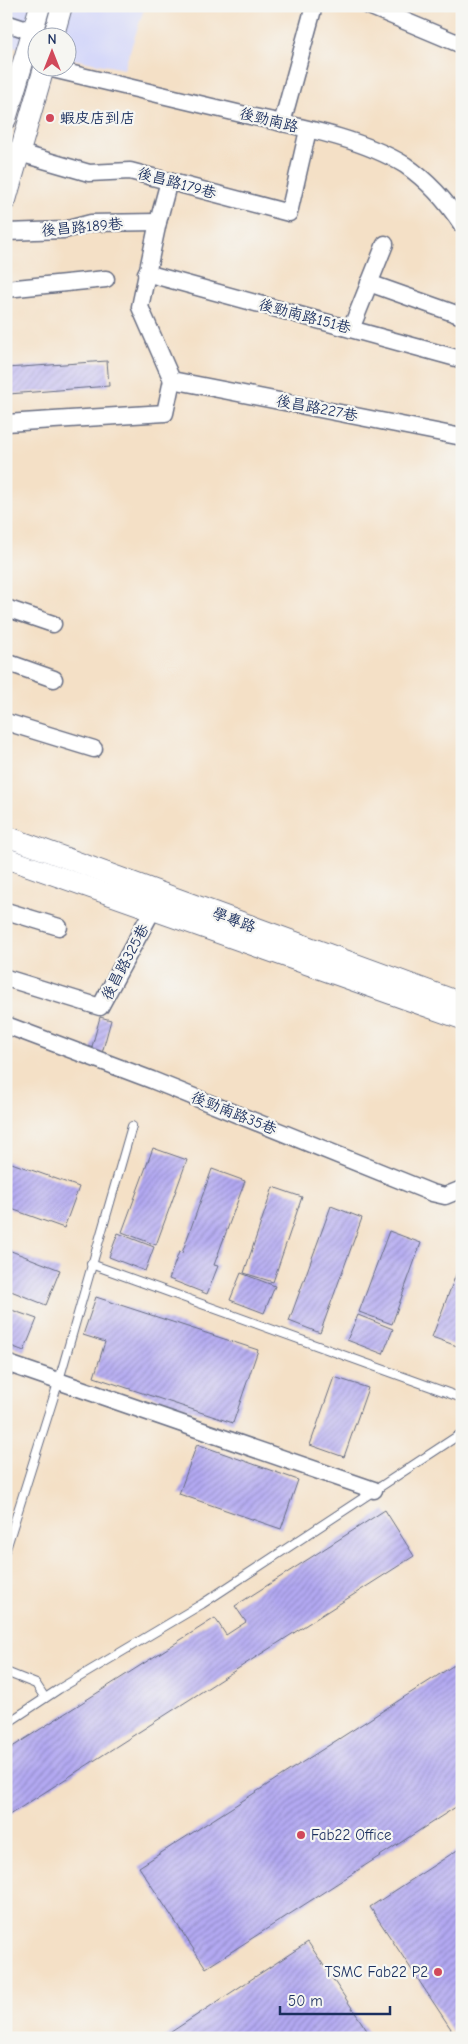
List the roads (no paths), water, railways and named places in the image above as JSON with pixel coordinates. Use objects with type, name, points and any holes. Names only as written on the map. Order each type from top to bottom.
[{"type":"street","points":[[33,28],[40,6]]},
{"type":"street","points":[[55,28],[62,6]]},
{"type":"street","points":[[282,123],[314,6]]},
{"type":"street","points":[[374,7],[462,45]]},
{"type":"street","points":[[6,23],[28,31]]},
{"type":"street","points":[[6,119],[28,70]]},
{"type":"street","name":"後勁南路","points":[[78,75],[282,123],[380,152],[404,165],[422,178],[438,193],[462,225]]},
{"type":"street","points":[[6,200],[13,151],[42,78]]},
{"type":"street","name":"後昌路179巷","points":[[13,151],[89,173],[130,171],[289,213],[308,130]]},
{"type":"street","points":[[6,423],[165,413],[172,380],[140,307],[146,272],[169,181]]},
{"type":"street","name":"後昌路189巷","points":[[6,232],[64,230],[91,223],[158,222]]},
{"type":"street","points":[[351,328],[385,244]]},
{"type":"street","name":"後勁南路151巷","points":[[146,272],[460,359],[462,355]]},
{"type":"street","points":[[6,290],[106,279]]},
{"type":"street","points":[[369,283],[462,316]]},
{"type":"street","name":"後昌路227巷","points":[[172,380],[462,437]]},
{"type":"street","points":[[6,608],[53,624]]},
{"type":"street","points":[[6,662],[54,679]]},
{"type":"street","points":[[6,722],[94,749]]},
{"type":"street","name":"學專路","points":[[6,836],[462,1003]]},
{"type":"street","name":"學專路","points":[[6,858],[462,1019]]},
{"type":"street","name":"後昌路325巷","points":[[6,978],[100,1007],[153,910]]},
{"type":"street","points":[[6,911],[59,927]]},
{"type":"street","name":"後勁南路35巷","points":[[6,1025],[152,1080],[432,1193],[445,1196],[462,1189]]},
{"type":"street","points":[[6,1363],[374,1490]]},
{"type":"lane","points":[[6,1549],[8,1534],[59,1380],[132,1126]]},
{"type":"lane","points":[[91,1264],[462,1398]]},
{"type":"lane","points":[[6,1724],[45,1698],[202,1604],[462,1433]]},
{"type":"lane","points":[[6,1672],[36,1684],[45,1698]]},
{"type":"place","name":"蝦皮店到店","points":[[50,118]]},
{"type":"place","name":"Fab22 Office","points":[[301,1835]]},
{"type":"place","name":"TSMC Fab22 P2","points":[[438,1972]]}]
